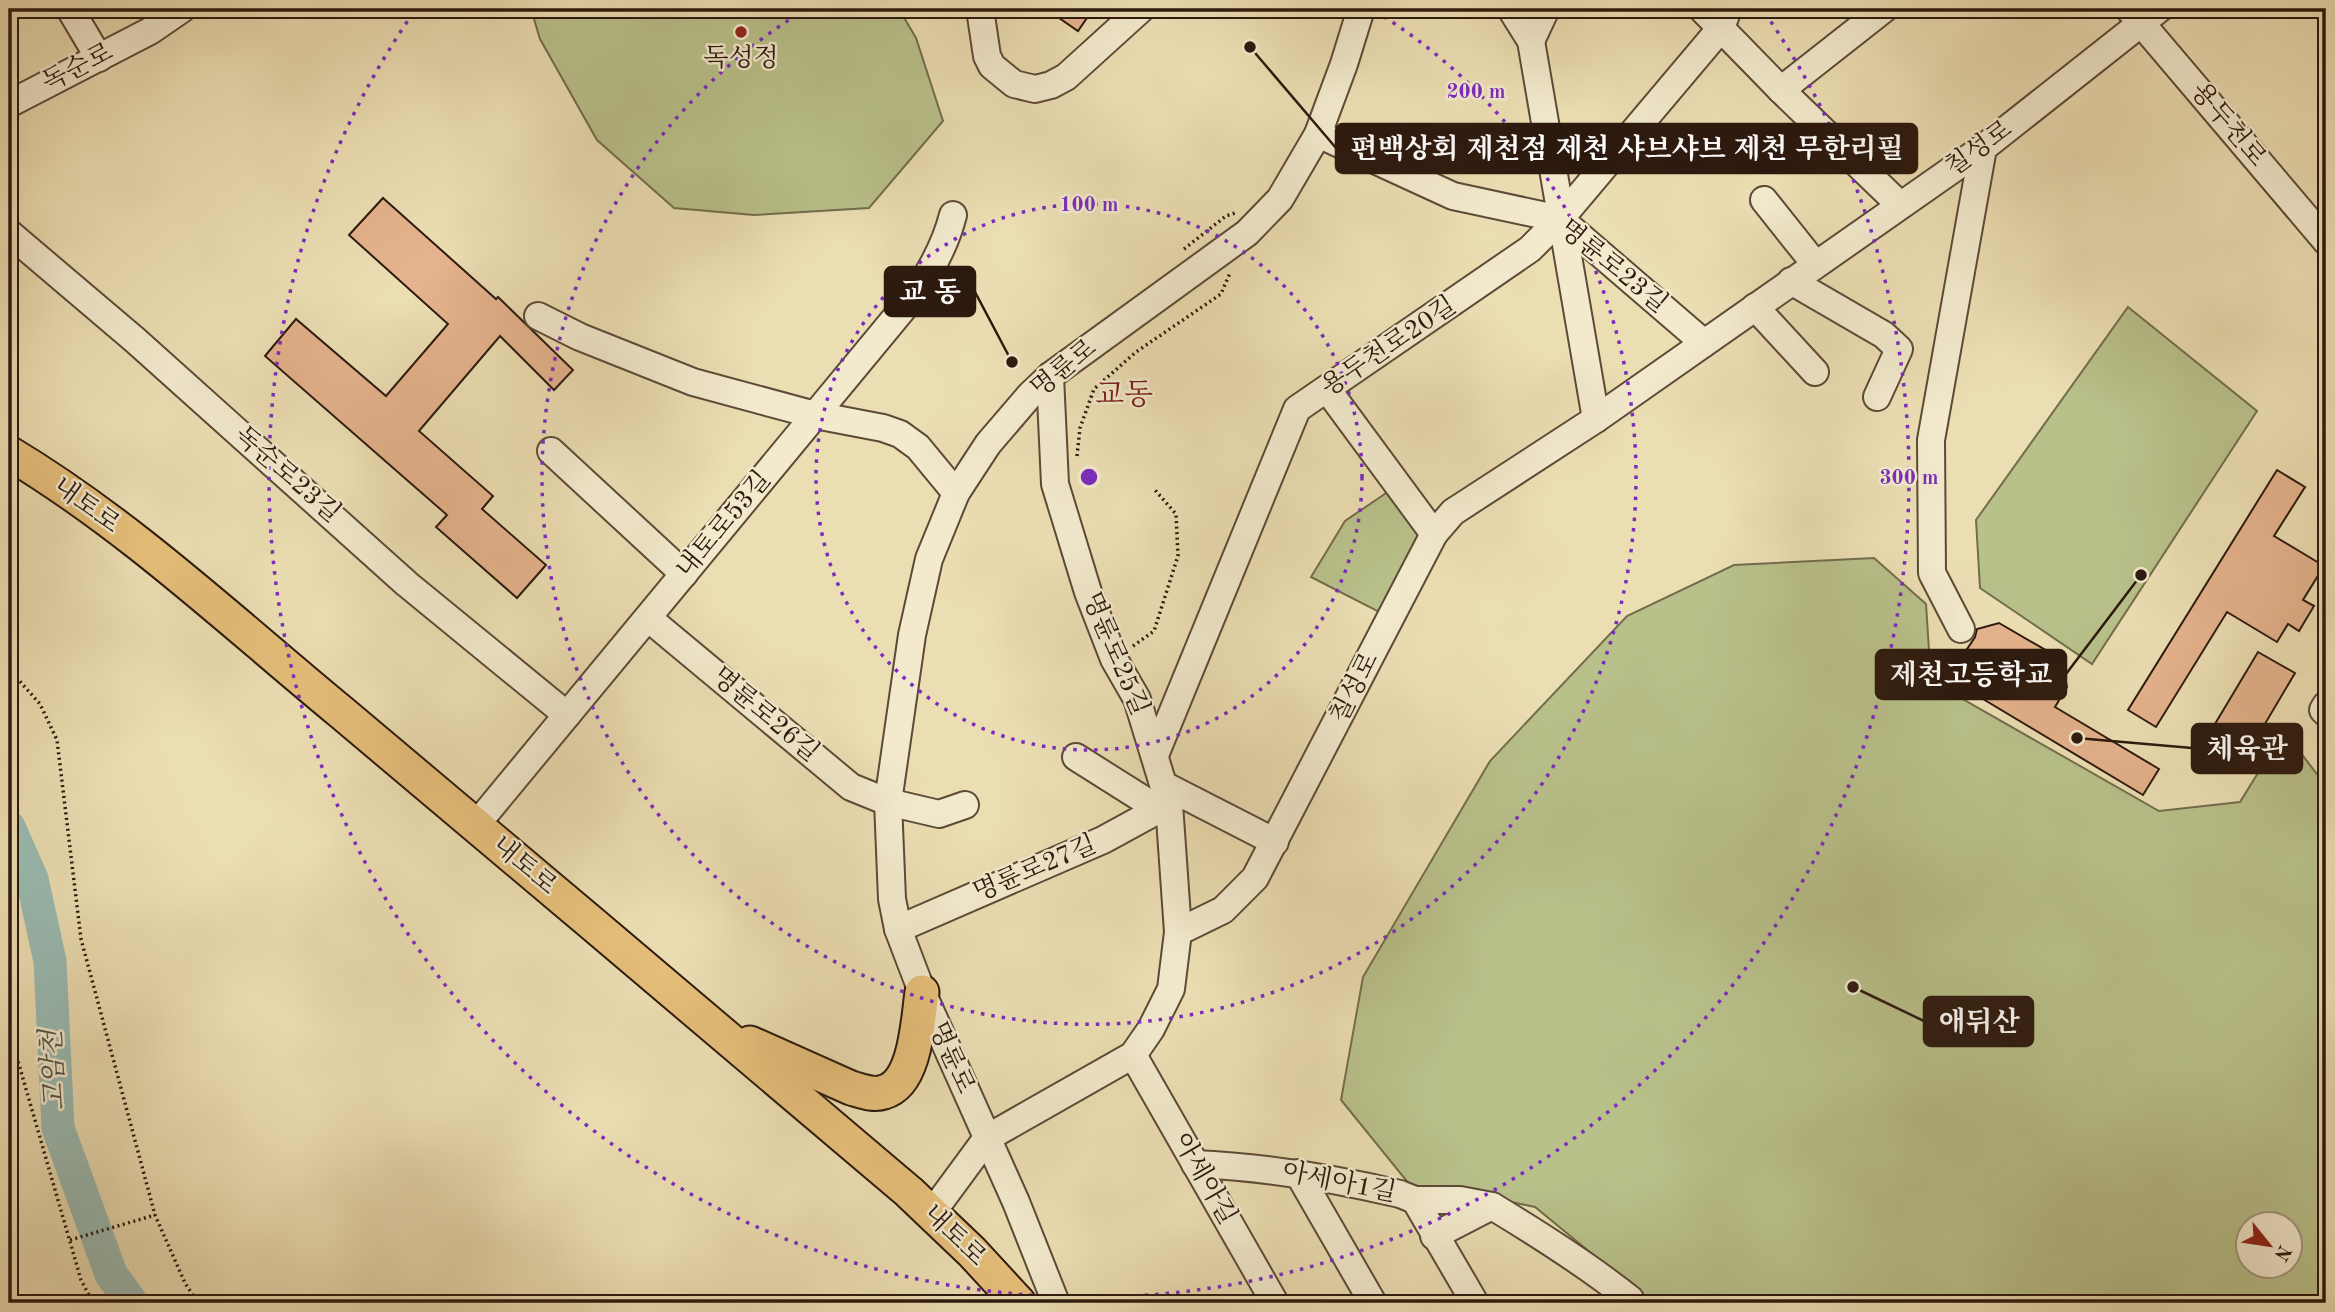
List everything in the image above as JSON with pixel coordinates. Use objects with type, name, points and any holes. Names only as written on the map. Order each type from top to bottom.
[{"type":"main road","name":"내토로","points":[[9,453],[127,535],[476,825],[931,1214],[972,1252],[1019,1303]]},
{"type":"main road","points":[[714,1027],[851,1088],[868,1093],[881,1093],[892,1089],[902,1079],[912,1056],[922,992]]},
{"type":"street","points":[[70,9],[99,58]]},
{"type":"street","name":"독순로","points":[[9,104],[150,31],[182,9]]},
{"type":"street","points":[[979,9],[987,56],[992,66],[1014,83],[1035,89],[1051,85],[1066,76],[1141,9]]},
{"type":"street","name":"명륜로","points":[[1056,1303],[1016,1202],[922,992],[898,929],[892,898],[888,802],[920,593],[929,558],[956,493],[988,444],[1030,396],[1050,376],[1247,233],[1280,199],[1318,134],[1361,9]]},
{"type":"street","points":[[1511,9],[1531,41],[1596,419]]},
{"type":"street","points":[[1531,41],[1546,9]]},
{"type":"street","points":[[1702,9],[1725,19],[1781,90],[1900,205]]},
{"type":"street","points":[[1781,90],[1884,9]]},
{"type":"street","name":"칠성로","points":[[1178,932],[1223,910],[1255,878],[1434,534],[1453,512],[1596,419],[1983,148],[2143,13]]},
{"type":"street","name":"용두천로","points":[[2143,13],[2326,241]]},
{"type":"street","name":"용두천로20길","points":[[1156,755],[1297,409],[1531,249],[1560,219],[1725,19]]},
{"type":"street","name":"명륜로23길","points":[[1318,134],[1453,196],[1560,219],[1704,343]]},
{"type":"street","points":[[1961,629],[1932,573],[1931,440],[1983,148]]},
{"type":"street","points":[[1764,200],[1815,264]]},
{"type":"street","name":"내토로53길","points":[[476,825],[923,283],[948,233],[953,215]]},
{"type":"street","name":"독순로23길","points":[[9,233],[135,340],[407,584],[567,715]]},
{"type":"street","points":[[1791,281],[1884,335],[1899,349],[1877,397]]},
{"type":"street","points":[[1755,307],[1815,372]]},
{"type":"street","points":[[538,316],[590,341],[693,382],[900,434],[918,447],[956,493]]},
{"type":"street","name":"명륜로25길","points":[[1050,376],[1055,484],[1088,592],[1114,659],[1137,699],[1156,755],[1165,800],[1178,932]]},
{"type":"street","points":[[1327,389],[1434,534]]},
{"type":"street","points":[[551,451],[684,574]]},
{"type":"street","name":"명륜로26길","points":[[648,618],[851,786],[888,802]]},
{"type":"street","points":[[2326,705],[2323,710],[2326,713]]},
{"type":"street","points":[[1076,757],[1165,800],[1275,842]]},
{"type":"street","name":"명륜로27길","points":[[898,929],[1103,840],[1165,800]]},
{"type":"street","points":[[888,802],[939,814],[965,806]]},
{"type":"street","points":[[931,1214],[987,1138],[1133,1055],[1151,1029],[1171,989],[1178,932]]},
{"type":"street","name":"아세아길","points":[[1133,1055],[1275,1303]]},
{"type":"street","name":"아세아1길","points":[[1195,1164],[1298,1173],[1400,1194],[1415,1200],[1475,1303]]},
{"type":"street","points":[[1298,1173],[1373,1303]]},
{"type":"street","points":[[1415,1200],[1460,1200],[1492,1206],[1587,1265],[1630,1299],[1626,1303]]},
{"type":"street","points":[[1434,1236],[1492,1206]]},
{"type":"path","points":[[1076,467],[1080,428],[1094,389],[1136,352],[1221,294],[1231,270]]},
{"type":"path","points":[[1114,659],[1154,631],[1178,556],[1176,514],[1155,490]]},
{"type":"path","points":[[9,668],[40,704],[57,740],[81,939],[155,1215],[185,1283],[198,1303]]},
{"type":"path","points":[[9,1030],[81,1280],[93,1303]]},
{"type":"path","points":[[70,1240],[155,1215]]},
{"type":"green space","points":[[531,9],[899,9],[916,38],[943,121],[869,208],[754,215],[674,208],[597,140],[540,39]]},
{"type":"green space","points":[[2128,307],[2257,411],[2092,664],[1980,588],[1976,520]]},
{"type":"green space","points":[[1392,489],[1426,530],[1385,615],[1311,577],[1345,521]]},
{"type":"green space","points":[[1874,558],[1926,604],[1931,681],[2159,811],[2240,802],[2284,731],[2326,786],[2326,1303],[1662,1303],[1642,1295],[1535,1207],[1492,1198],[1418,1195],[1341,1100],[1363,977],[1490,761],[1627,616],[1734,565]]},
{"type":"building","points":[[1046,9],[1093,9],[1078,31]]},
{"type":"building","points":[[383,198],[496,299],[498,297],[573,370],[554,390],[500,336],[419,431],[493,496],[482,509],[546,565],[517,598],[436,527],[447,515],[265,356],[296,319],[386,396],[448,324],[349,235]]},
{"type":"building","points":[[2277,470],[2305,487],[2274,536],[2324,566],[2303,600],[2314,606],[2299,631],[2288,624],[2277,642],[2227,612],[2156,727],[2128,710]]},
{"type":"building","points":[[1999,623],[2061,659],[2067,687],[2055,707],[2159,769],[2143,795],[1948,678],[1975,637],[1977,629]]},
{"type":"building","points":[[2258,652],[2295,673],[2246,756],[2209,734]]},
{"type":"waterway","name":"고암천","points":[[9,827],[32,879],[50,961],[58,1128],[111,1274],[132,1303]]},
{"type":"place","name":"독성정","points":[[741,32]]},
{"type":"place","name":"편백상회 제천점 제천 샤브샤브 제천 무한리필","points":[[1250,47]]},
{"type":"place","name":"교 동","points":[[1012,362]]},
{"type":"place","name":"제천고등학교","points":[[2141,575]]},
{"type":"place","name":"체육관","points":[[2077,738]]},
{"type":"place","name":"애뒤산","points":[[1853,987]]},
{"type":"district","name":"교동","points":[[1124,396]]}]
